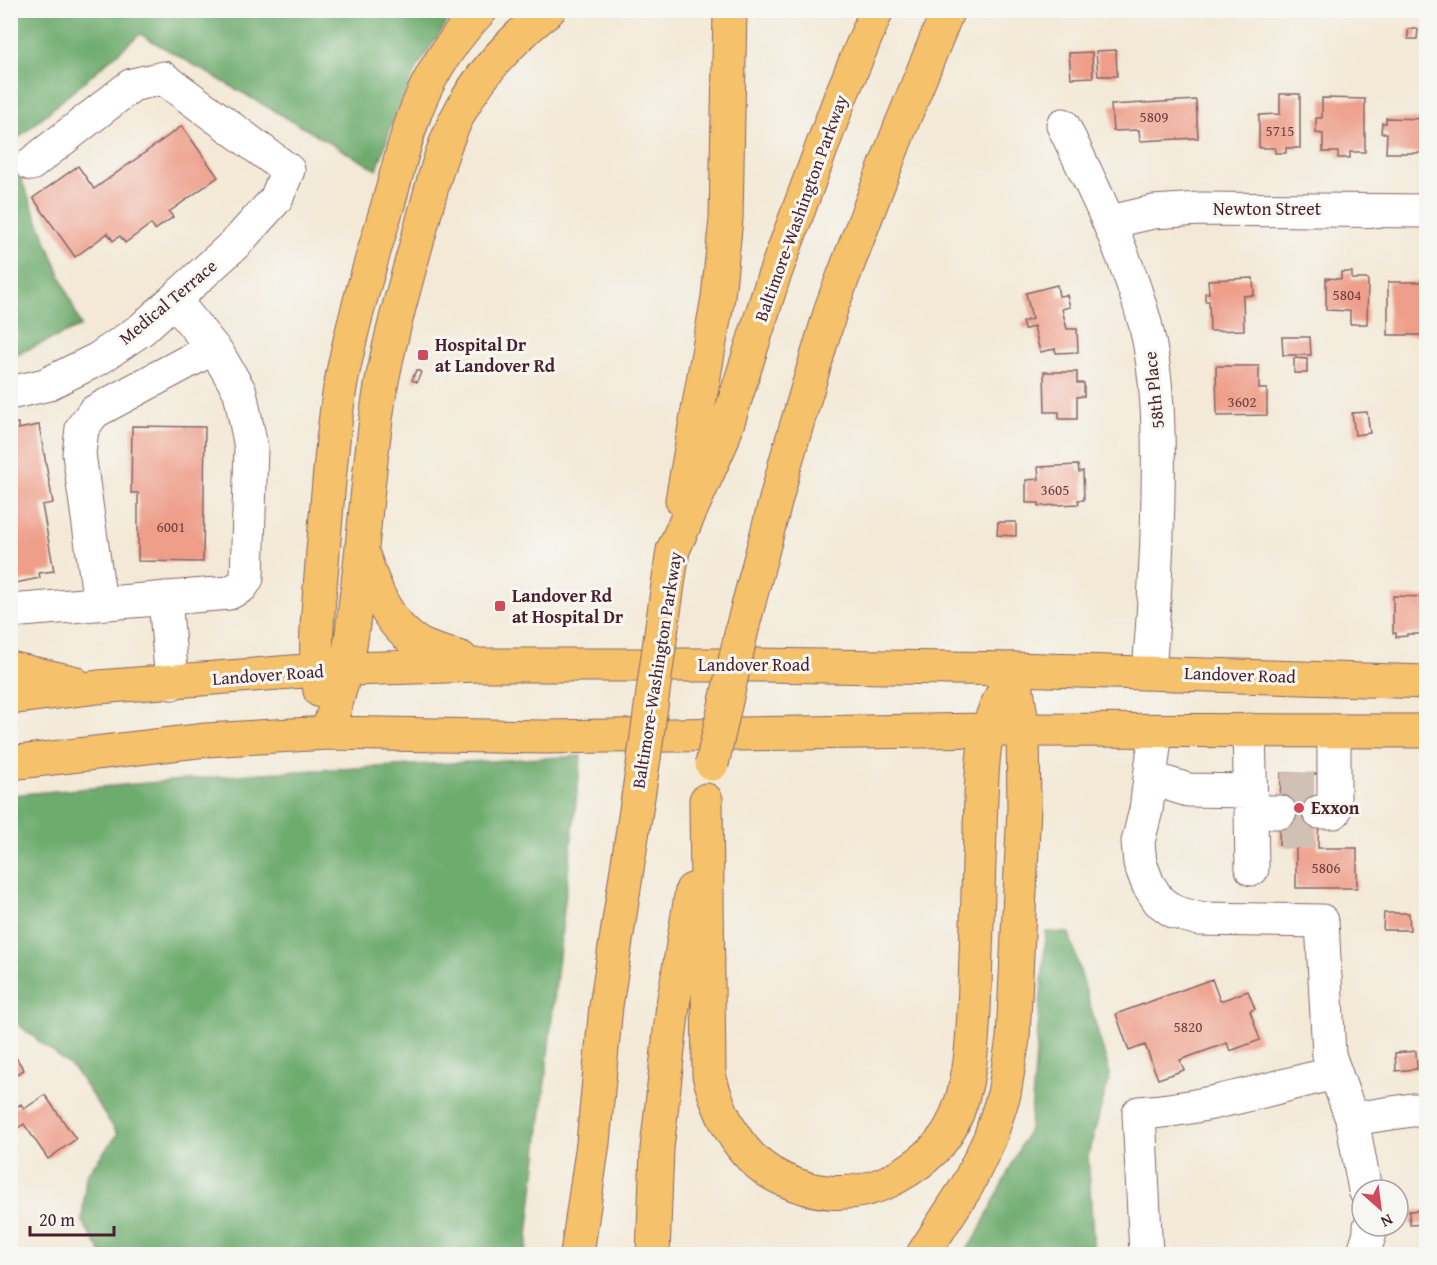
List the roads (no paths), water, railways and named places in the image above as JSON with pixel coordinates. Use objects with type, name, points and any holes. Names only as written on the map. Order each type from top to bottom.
[{"type":"main road","points":[[331,670],[317,630],[330,471],[340,390],[356,315],[407,137],[422,95],[443,60],[481,10]]},
{"type":"main road","points":[[328,732],[331,670],[362,552],[369,472],[381,390],[395,320],[442,154],[461,109],[479,82],[501,55],[549,10]]},
{"type":"main road","name":"Baltimore-Washington Parkway","points":[[577,1254],[593,1143],[606,1006],[673,550],[722,441],[773,279],[840,98],[877,10]]},
{"type":"main road","points":[[653,1254],[657,1149],[673,1005],[712,764],[743,625],[786,461],[832,306],[948,10]]},
{"type":"main road","points":[[673,550],[718,297],[726,219],[726,15]]},
{"type":"main road","points":[[362,552],[375,589],[386,611],[405,631],[420,645],[482,665]]},
{"type":"main road","name":"Landover Road","points":[[10,698],[98,687],[331,670],[482,665],[759,665],[1014,669],[1426,682]]},
{"type":"main road","points":[[10,668],[98,687]]},
{"type":"main road","points":[[706,800],[709,1075],[723,1118],[746,1152],[761,1166],[780,1178],[818,1191],[839,1194],[878,1186],[915,1166],[938,1145],[950,1128],[967,1079],[973,1036],[981,804],[987,730],[1014,669]]},
{"type":"main road","points":[[923,1254],[967,1186],[990,1138],[1004,1094],[1013,1039],[1024,807],[1023,730],[1014,669]]},
{"type":"main road","points":[[10,763],[206,740],[328,732],[545,737],[987,730],[1426,731]]},
{"type":"street","name":"Medical Terrace","points":[[10,393],[45,385],[98,358],[142,329],[237,242],[276,199],[288,170],[163,78],[132,86],[31,164]]},
{"type":"street","name":"58th Place","points":[[1063,125],[1110,222],[1125,260],[1144,322],[1154,367],[1159,447],[1157,565],[1149,672]]},
{"type":"street","name":"Newton Street","points":[[1110,222],[1153,212],[1200,209],[1426,211]]},
{"type":"street","points":[[10,611],[229,593],[242,586],[247,578],[251,447],[240,392],[213,348],[174,300]]},
{"type":"street","points":[[100,603],[78,454],[82,428],[94,412],[213,348]]},
{"type":"street","points":[[165,598],[172,682]]},
{"type":"street","points":[[1156,730],[1138,842],[1140,863],[1148,884],[1159,902],[1174,912],[1199,919],[1322,921],[1329,1055],[1352,1119],[1363,1178]]},
{"type":"street","points":[[1249,730],[1268,807],[1252,869]]},
{"type":"street","points":[[1323,811],[1334,731]]},
{"type":"street","points":[[1150,778],[1188,790],[1268,807]]},
{"type":"street","points":[[1146,1254],[1139,1113],[1173,1111],[1226,1101],[1335,1073]]},
{"type":"street","points":[[1352,1119],[1419,1110]]},
{"type":"street","points":[[1363,1254],[1368,1238]]},
{"type":"tunnel","points":[[1281,789],[1320,789]]},
{"type":"tunnel","points":[[1280,832],[1319,832]]},
{"type":"place","name":"Hospital Dr at Landover Rd","points":[[423,355]]},
{"type":"place","name":"Landover Rd at Hospital Dr","points":[[500,606]]},
{"type":"place","name":"Exxon","points":[[1299,808]]}]
